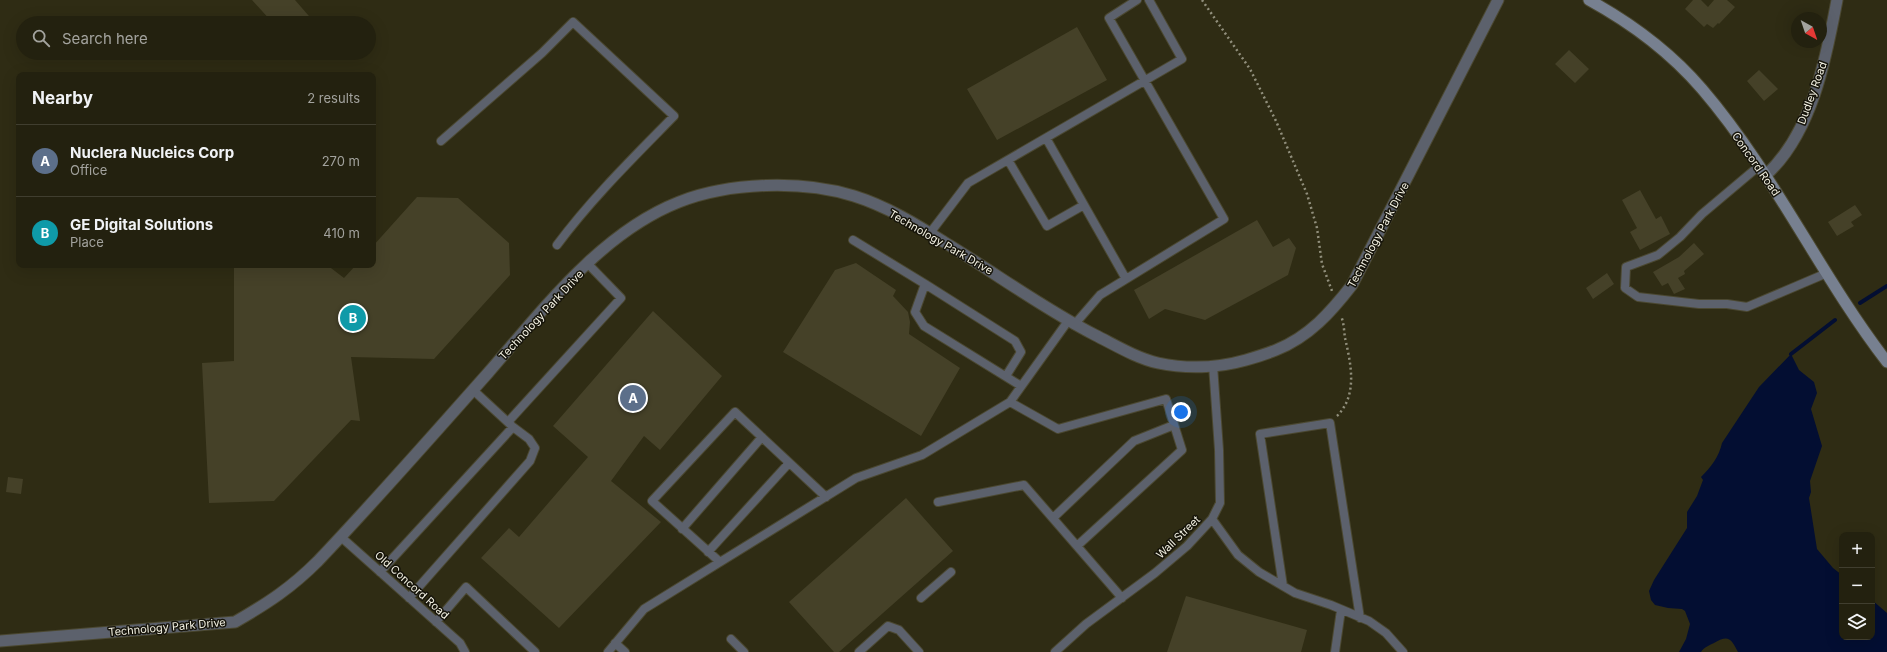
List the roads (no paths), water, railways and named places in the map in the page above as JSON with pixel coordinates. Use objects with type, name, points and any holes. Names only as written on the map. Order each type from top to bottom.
[{"type":"main road","name":"Concord Road","points":[[1589,0],[1614,14],[1646,36],[1697,84],[1725,119],[1762,170],[1860,327],[1887,362]]},
{"type":"street","name":"Technology Park Drive","points":[[0,641],[235,622],[282,594],[298,581],[341,537],[563,288],[610,243],[632,227],[662,209],[684,200],[731,189],[773,185],[816,188],[853,196],[883,208],[930,233],[1007,280],[1071,323],[1118,347],[1154,362],[1182,367],[1213,366],[1238,362],[1277,350],[1302,336],[1321,322],[1352,286],[1498,0]]},
{"type":"street","name":"Dudley Road","points":[[1762,170],[1777,165],[1787,151],[1810,105],[1825,56],[1836,0]]},
{"type":"lane","points":[[608,652],[644,609],[856,478],[922,455],[1010,402],[1071,323],[1100,295],[1224,219],[1109,18],[1137,0]]},
{"type":"lane","points":[[930,233],[968,183],[1182,59],[1149,0]]},
{"type":"lane","points":[[441,141],[542,53],[573,22],[674,116],[610,181],[578,217],[557,245]]},
{"type":"lane","points":[[1046,138],[1126,279]]},
{"type":"lane","points":[[1008,160],[1047,226],[1084,205]]},
{"type":"lane","points":[[1762,170],[1702,214],[1680,237],[1658,255],[1626,267],[1625,288],[1638,297],[1699,304],[1727,304],[1747,307],[1827,273]]},
{"type":"lane","points":[[853,240],[1014,341],[1021,352],[1006,376]]},
{"type":"lane","points":[[380,572],[621,298],[588,264]]},
{"type":"lane","points":[[925,284],[915,312],[924,326],[1021,386]]},
{"type":"lane","name":"Wall Street","points":[[1054,652],[1086,624],[1155,573],[1187,546],[1212,519],[1220,503],[1219,450],[1213,366]]},
{"type":"lane","points":[[409,598],[530,461],[535,448],[529,440],[510,425],[473,390]]},
{"type":"lane","points":[[1010,402],[1058,429],[1166,399],[1182,450],[1077,546]]},
{"type":"lane","points":[[720,562],[652,501],[735,412],[826,497]]},
{"type":"lane","points":[[1283,586],[1260,434],[1330,423],[1360,618]]},
{"type":"lane","points":[[1053,518],[1134,441],[1174,425]]},
{"type":"lane","points":[[682,528],[762,437]]},
{"type":"lane","points":[[708,552],[789,463]]},
{"type":"lane","points":[[938,502],[1024,485],[1122,598]]},
{"type":"lane","points":[[1212,519],[1238,554],[1259,572],[1294,593],[1369,621],[1386,634],[1403,652]]},
{"type":"lane","name":"Old Concord Road","points":[[341,537],[460,643],[466,652]]},
{"type":"lane","points":[[921,598],[951,572]]},
{"type":"lane","points":[[436,622],[466,587],[535,652]]},
{"type":"lane","points":[[1335,652],[1341,610]]},
{"type":"lane","points":[[859,652],[888,626],[899,630],[919,652]]},
{"type":"lane","points":[[731,639],[744,652]]},
{"type":"lane","points":[[615,643],[625,652]]},
{"type":"water","points":[[1791,354],[1799,370],[1814,382],[1817,393],[1811,409],[1822,446],[1810,481],[1811,492],[1809,498],[1817,549],[1833,568],[1839,573],[1839,640],[1875,640],[1875,603],[1887,613],[1887,652],[1738,652],[1731,641],[1726,638],[1709,645],[1701,652],[1679,652],[1686,639],[1690,624],[1685,611],[1682,609],[1655,605],[1651,600],[1649,591],[1654,580],[1687,528],[1687,512],[1697,496],[1703,480],[1701,477],[1714,462],[1722,443],[1759,387]]},
{"type":"waterway","points":[[1860,303],[1887,286]]},
{"type":"waterway","points":[[1791,354],[1835,320]]},
{"type":"place","name":"GE Digital Solutions","points":[[353,318]]},
{"type":"place","name":"Nuclera Nucleics Corp","points":[[633,398]]}]
